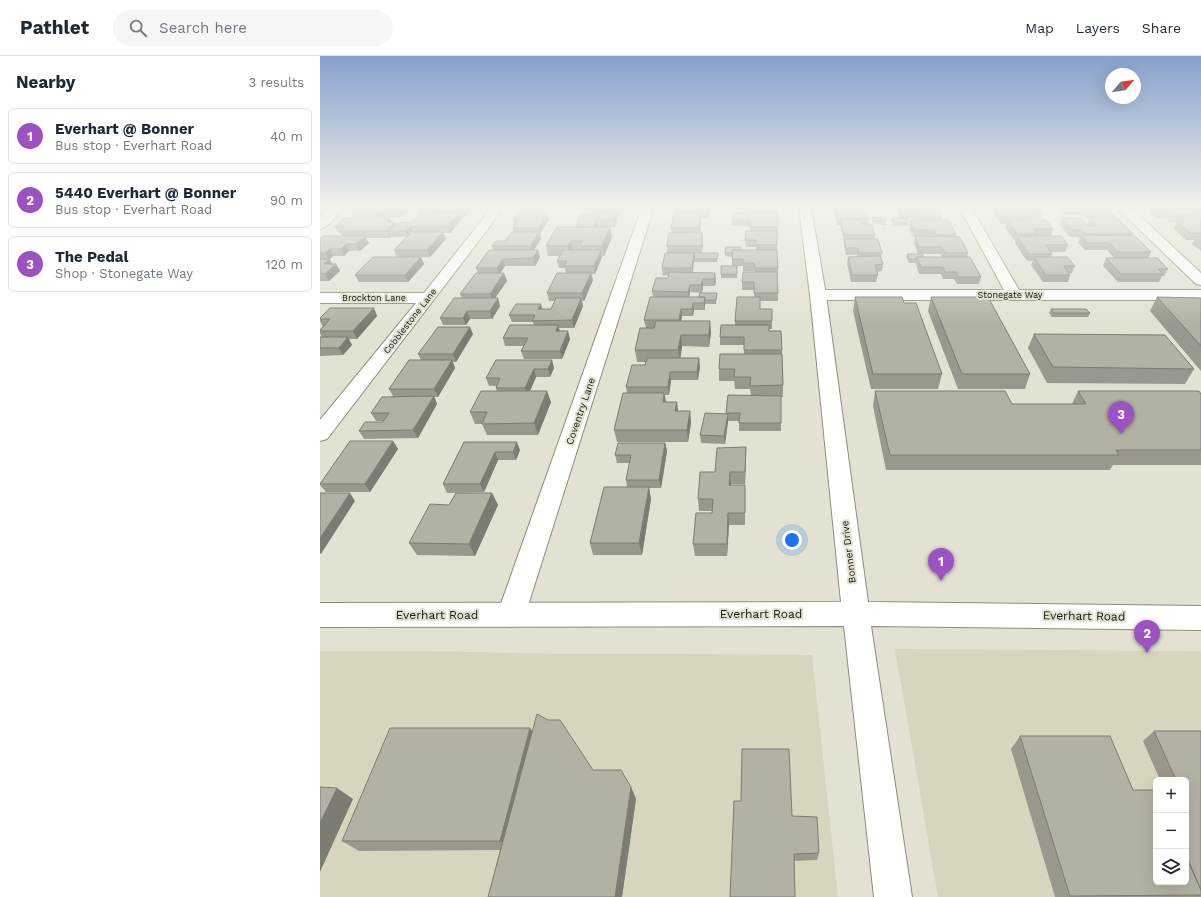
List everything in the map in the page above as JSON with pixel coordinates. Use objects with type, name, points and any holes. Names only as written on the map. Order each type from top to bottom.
[{"type":"street","name":"Cobblestone Lane","points":[[320,434],[468,246]]},
{"type":"street","name":"Coventry Lane","points":[[511,615],[635,246]]},
{"type":"street","name":"Bonner Drive","points":[[810,246],[818,295],[856,614],[894,897]]},
{"type":"street","points":[[987,246],[1014,295]]},
{"type":"street","points":[[1164,246],[1201,281]]},
{"type":"street","name":"Stonegate Way","points":[[818,295],[1201,295]]},
{"type":"street","name":"Brockton Lane","points":[[320,298],[428,298]]},
{"type":"street","name":"Everhart Road","points":[[320,615],[856,614],[1201,618]]},
{"type":"shaded area","points":[[895,649],[1201,651],[1201,897],[938,897]]},
{"type":"shaded area","points":[[320,651],[812,655],[838,897],[320,897]]},
{"type":"building","points":[[320,246],[344,246],[341,249],[330,249],[325,253],[320,253]]},
{"type":"building","points":[[398,246],[430,246],[427,250],[394,250]]},
{"type":"building","points":[[846,246],[880,246],[882,253],[859,253],[858,248],[846,248]]},
{"type":"building","points":[[965,246],[968,253],[945,253],[942,247],[919,247]]},
{"type":"building","points":[[1024,246],[1046,246],[1052,254],[1029,254]]},
{"type":"building","points":[[1113,246],[1145,246],[1151,252],[1117,252]]},
{"type":"building","points":[[726,247],[741,247],[741,250],[733,250],[732,253],[725,253]]},
{"type":"building","points":[[489,250],[538,250],[533,258],[503,259],[497,268],[476,268]]},
{"type":"building","points":[[563,250],[601,250],[594,266],[564,266],[567,261],[557,261]]},
{"type":"building","points":[[733,250],[777,250],[778,268],[755,268],[754,263],[743,263],[743,259],[732,259]]},
{"type":"building","points":[[665,253],[694,253],[692,268],[662,268]]},
{"type":"building","points":[[695,253],[718,253],[717,259],[694,259]]},
{"type":"building","points":[[907,254],[922,254],[924,257],[909,259]]},
{"type":"building","points":[[880,256],[883,264],[875,265],[878,275],[852,275],[848,257]]},
{"type":"building","points":[[373,257],[421,257],[405,275],[355,275]]},
{"type":"building","points":[[917,257],[970,257],[981,277],[958,277],[956,272],[945,272],[943,267],[921,267]]},
{"type":"building","points":[[1034,257],[1067,257],[1075,266],[1064,266],[1070,275],[1046,275]]},
{"type":"building","points":[[1106,258],[1157,258],[1168,269],[1158,269],[1163,274],[1121,274]]},
{"type":"building","points":[[320,259],[330,259],[324,264],[336,264],[325,274],[320,274]]},
{"type":"building","points":[[721,266],[737,266],[737,274],[721,274]]},
{"type":"building","points":[[669,272],[715,273],[714,279],[703,279],[701,285],[690,285],[688,292],[652,291],[656,278],[668,278]]},
{"type":"building","points":[[743,272],[777,272],[778,293],[754,293],[754,282],[742,282]]},
{"type":"building","points":[[476,273],[504,273],[490,294],[460,294]]},
{"type":"building","points":[[557,273],[591,273],[582,293],[547,293]]},
{"type":"building","points":[[700,293],[717,293],[716,300],[705,300],[705,297],[699,297]]},
{"type":"building","points":[[650,297],[705,297],[704,303],[693,303],[692,309],[681,309],[679,320],[644,320]]},
{"type":"building","points":[[737,297],[760,297],[760,309],[772,309],[772,321],[735,321]]},
{"type":"building","points":[[855,297],[902,297],[904,303],[916,303],[942,374],[873,374]]},
{"type":"building","points":[[931,297],[988,297],[1030,374],[962,374]]},
{"type":"building","points":[[1157,297],[1201,298],[1201,346]]},
{"type":"building","points":[[454,298],[498,298],[490,311],[467,311],[463,318],[440,318]]},
{"type":"building","points":[[556,298],[581,298],[572,320],[532,321],[535,315],[509,315],[516,304],[541,304],[538,309],[551,309]]},
{"type":"building","points":[[330,308],[374,308],[353,331],[320,331],[330,319],[320,318]]},
{"type":"building","points":[[1051,309],[1086,309],[1090,313],[1054,313]]},
{"type":"building","points":[[656,321],[710,321],[709,335],[681,335],[678,350],[635,350],[640,328],[654,328]]},
{"type":"building","points":[[510,325],[558,325],[556,331],[568,331],[560,351],[521,351],[528,338],[503,338]]},
{"type":"building","points":[[721,325],[769,325],[769,331],[781,331],[782,350],[744,350],[744,337],[720,337]]},
{"type":"building","points":[[438,327],[470,327],[453,354],[418,354]]},
{"type":"building","points":[[1034,334],[1165,335],[1194,369],[1053,367]]},
{"type":"building","points":[[320,337],[348,337],[339,348],[320,348]]},
{"type":"building","points":[[720,354],[782,354],[783,385],[750,386],[751,377],[734,377],[735,369],[719,369]]},
{"type":"building","points":[[647,358],[699,358],[697,372],[670,372],[668,387],[626,387],[632,365],[645,365]]},
{"type":"building","points":[[409,360],[452,360],[434,389],[389,389]]},
{"type":"building","points":[[496,360],[552,360],[548,369],[534,369],[525,388],[496,388],[500,378],[486,378]]},
{"type":"building","points":[[481,391],[547,391],[534,423],[482,424],[487,412],[470,412]]},
{"type":"building","points":[[875,391],[1005,391],[1012,404],[1086,404],[1078,391],[1199,391],[1201,394],[1201,450],[1116,450],[1119,455],[890,455]]},
{"type":"building","points":[[623,393],[664,393],[663,402],[677,402],[675,411],[690,411],[687,430],[614,430]]},
{"type":"building","points":[[728,395],[781,396],[781,423],[739,423],[740,413],[726,413]]},
{"type":"building","points":[[434,396],[413,430],[359,431],[365,422],[383,422],[389,413],[371,413],[382,397]]},
{"type":"building","points":[[705,413],[728,414],[724,436],[700,435]]},
{"type":"building","points":[[350,441],[393,441],[365,484],[320,484]]},
{"type":"building","points":[[464,442],[517,442],[513,452],[495,452],[480,484],[443,484]]},
{"type":"building","points":[[618,443],[665,443],[659,480],[626,480],[631,455],[615,455]]},
{"type":"building","points":[[746,447],[745,472],[730,472],[729,485],[745,485],[745,513],[728,513],[727,544],[693,544],[696,513],[712,513],[713,499],[698,499],[700,472],[715,472],[717,448]]},
{"type":"building","points":[[604,487],[649,487],[639,543],[590,543]]},
{"type":"building","points":[[320,493],[350,493],[320,538]]},
{"type":"building","points":[[456,493],[492,493],[469,544],[409,543],[430,504],[449,505]]},
{"type":"building","points":[[537,714],[548,720],[560,720],[593,770],[621,770],[631,787],[615,897],[488,897]]},
{"type":"building","points":[[390,728],[530,728],[500,841],[342,841]]},
{"type":"building","points":[[1154,731],[1201,731],[1201,890],[1189,863],[1189,777],[1175,777]]},
{"type":"building","points":[[1020,736],[1110,736],[1133,790],[1153,790],[1153,885],[1189,885],[1189,863],[1201,890],[1201,895],[1070,896]]},
{"type":"building","points":[[742,749],[789,749],[792,816],[817,817],[819,853],[794,854],[795,897],[730,897],[734,801],[741,801]]},
{"type":"building","points":[[320,787],[337,788],[320,823]]},
{"type":"place","name":"The Pedal","points":[[1121,434]]},
{"type":"place","name":"Everhart @ Bonner","points":[[941,581]]},
{"type":"place","name":"5440 Everhart @ Bonner","points":[[1147,653]]}]
